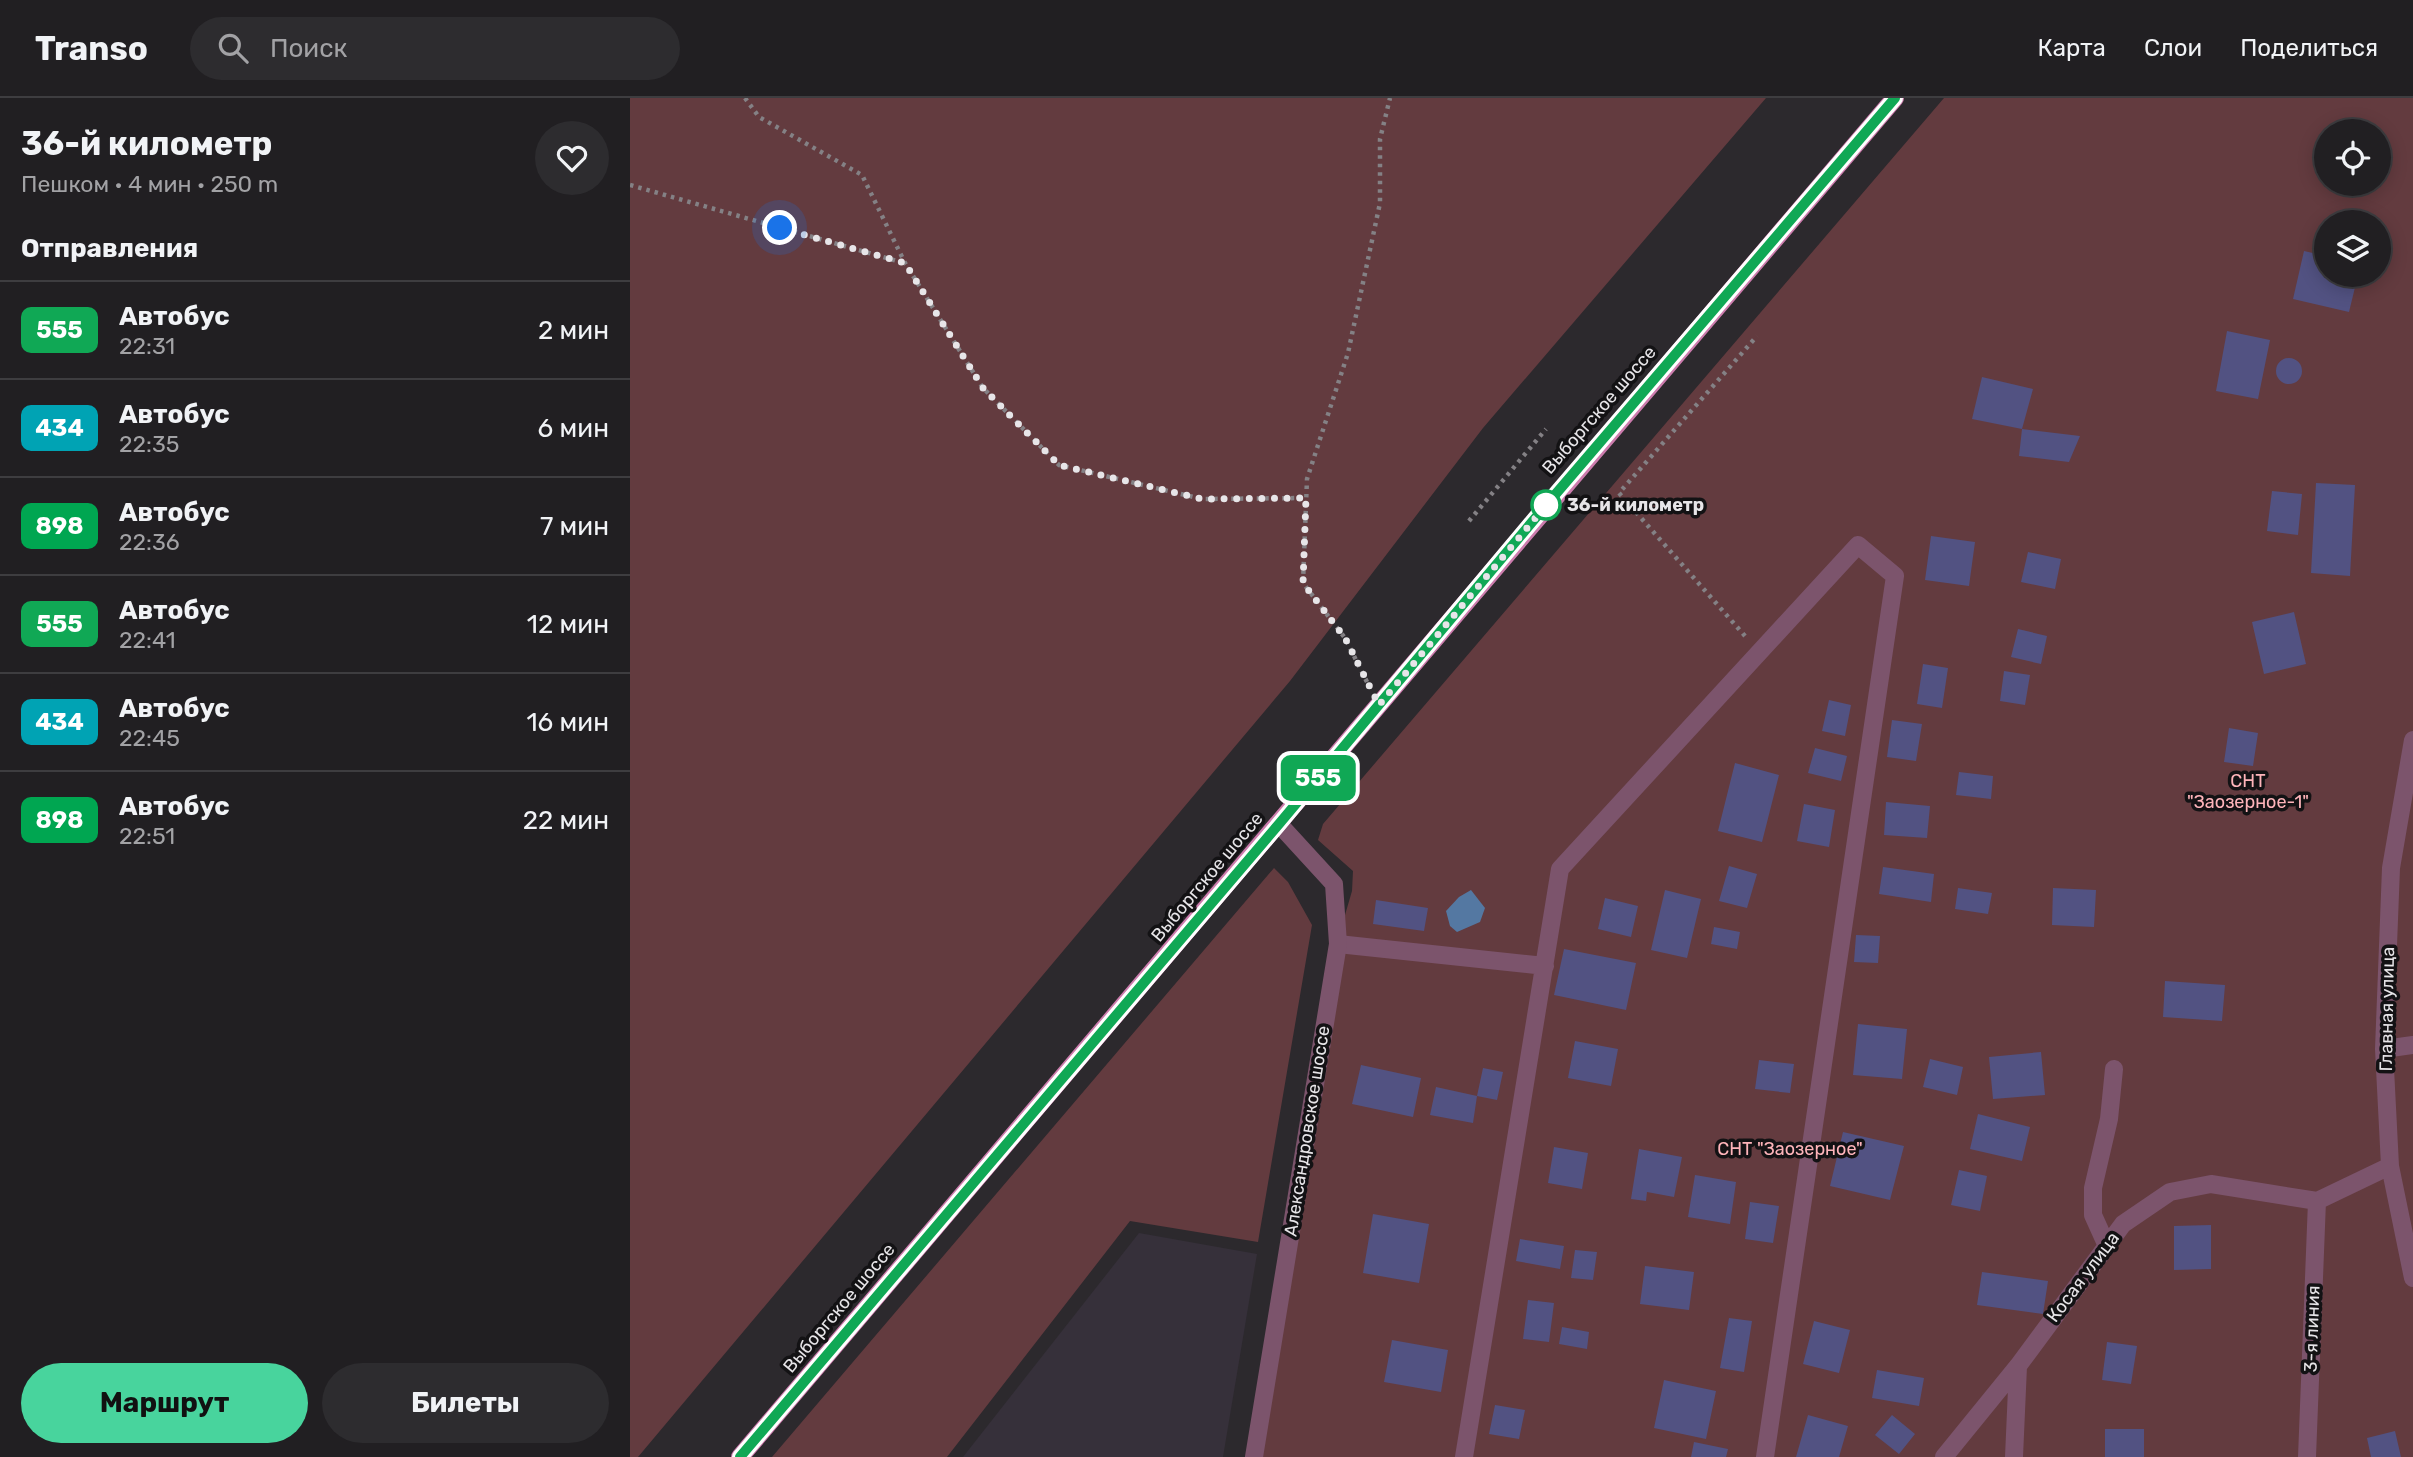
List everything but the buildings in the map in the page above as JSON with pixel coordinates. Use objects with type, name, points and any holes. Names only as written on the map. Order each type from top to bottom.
[{"type":"main road","name":"Выборгское шоссе","points":[[740,1457],[1279,824],[1556,492],[1895,98]]},
{"type":"street","points":[[1464,1457],[1560,869],[1858,544],[1895,576],[1765,1457]]},
{"type":"street","name":"Главная улица","points":[[2413,740],[2391,868],[2384,1049],[2390,1166],[2413,1278]]},
{"type":"street","name":"Александровское шоссе","points":[[1254,1457],[1338,944],[1334,884],[1279,824]]},
{"type":"street","points":[[1338,944],[1545,966]]},
{"type":"street","points":[[2384,1049],[2413,1045]]},
{"type":"street","points":[[2107,1246],[2093,1215],[2093,1188],[2109,1119],[2114,1069]]},
{"type":"street","points":[[2317,1201],[2390,1166]]},
{"type":"street","name":"Косая улица","points":[[1944,1457],[2018,1366],[2123,1224],[2170,1192],[2211,1184],[2317,1201]]},
{"type":"street","name":"3-я линия","points":[[2307,1457],[2317,1201]]},
{"type":"street","points":[[2014,1457],[2018,1366]]},
{"type":"path","points":[[746,98],[759,117],[862,175],[905,263],[983,388],[1059,465],[1202,499],[1306,498]]},
{"type":"path","points":[[1379,705],[1345,638],[1303,583],[1307,479],[1348,353],[1380,202],[1380,139],[1390,98]]},
{"type":"path","points":[[630,185],[905,263]]},
{"type":"path","points":[[1757,336],[1619,493],[1759,653]]},
{"type":"path","points":[[1469,521],[1546,429]]},
{"type":"shaded area","points":[[1139,1233],[1257,1254],[1223,1457],[963,1457]]},
{"type":"green space","points":[[630,98],[1766,98],[1483,428],[1290,681],[638,1457],[630,1457]]},
{"type":"green space","points":[[1944,98],[2413,98],[2413,1457],[1254,1457],[1338,939],[1352,891],[1353,871],[1318,840],[1323,824]]},
{"type":"green space","points":[[1274,868],[1288,882],[1312,925],[1258,1242],[1130,1221],[947,1457],[772,1457]]},
{"type":"water","points":[[1471,890],[1485,908],[1480,922],[1457,932],[1450,926],[1446,911],[1459,897]]},
{"type":"bus line","name":"555","points":[[740,1457],[1279,824],[1548,503],[1895,98]]},
{"type":"place","name":"36-й километр","points":[[1546,505]]},
{"type":"route","points":[[780,228],[905,263],[983,388],[1059,465],[1202,499],[1306,498],[1303,583],[1345,638],[1379,705],[1548,503],[1546,505]]},
{"type":"park label","name":"СНТ \"Заозерное-1\"","points":[[2248,791]]},
{"type":"park label","name":"СНТ \"Заозерное\"","points":[[1790,1149]]}]
